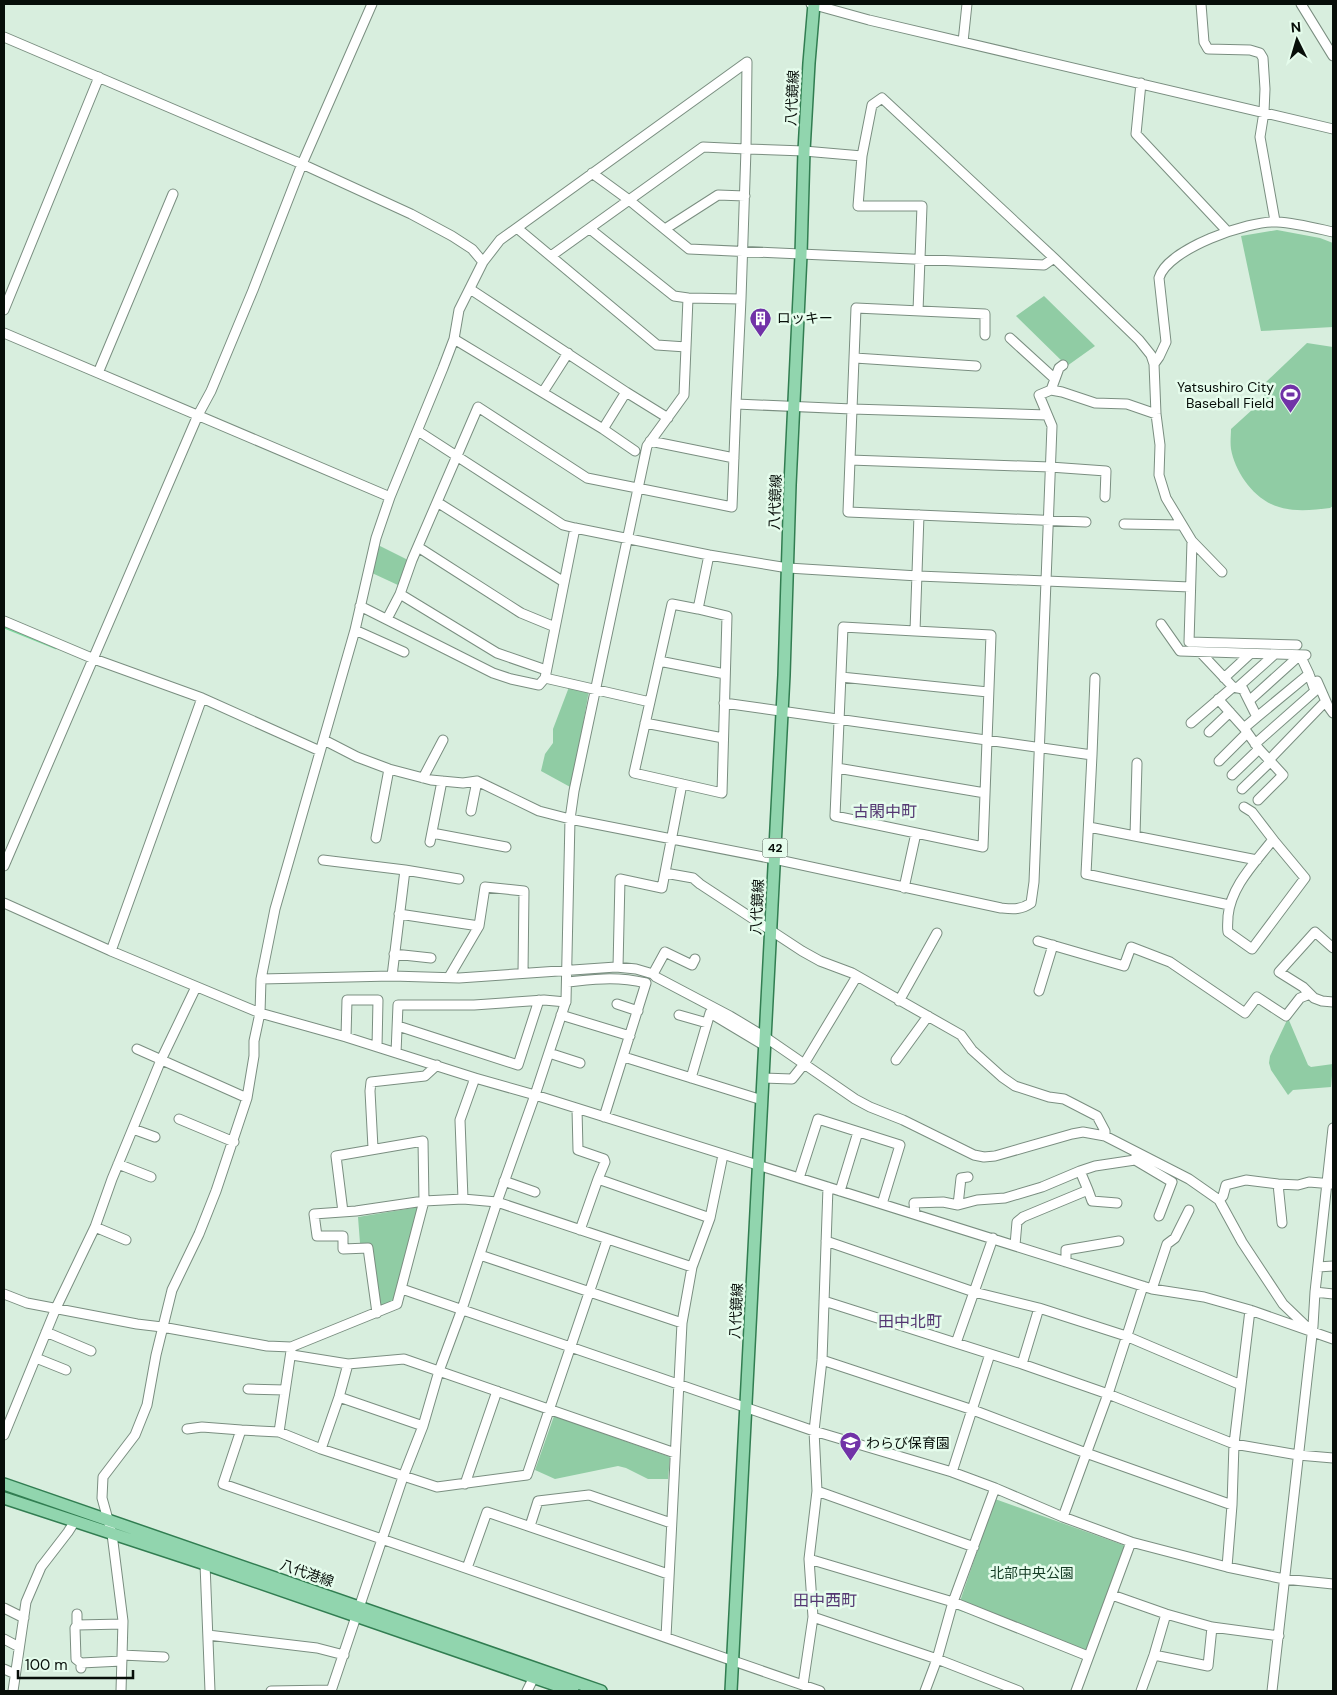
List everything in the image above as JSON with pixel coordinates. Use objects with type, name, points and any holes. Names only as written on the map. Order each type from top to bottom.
[{"type":"main road","name":"八代鏡線","points":[[731,1691],[745,1406],[760,1166],[782,712],[808,63],[813,4]]},
{"type":"main road","name":"八代港線","points":[[4,1484],[107,1519],[573,1691]]},
{"type":"main road","name":"八代港線","points":[[4,1498],[601,1691]]},
{"type":"street","points":[[4,866],[198,415],[211,390],[302,164],[372,4]]},
{"type":"street","points":[[813,4],[869,20],[1333,129]]},
{"type":"street","points":[[963,42],[967,4]]},
{"type":"street","points":[[1201,4],[1204,42],[1208,49],[1250,50],[1260,53],[1263,58],[1265,89],[1260,138],[1275,221]]},
{"type":"street","points":[[1301,4],[1333,56]]},
{"type":"street","points":[[4,37],[302,164],[410,214],[472,249],[483,262]]},
{"type":"street","points":[[121,1691],[123,1624],[112,1534],[102,1498],[103,1477],[135,1434],[144,1413],[162,1327],[172,1290],[199,1234],[234,1142],[248,1098],[254,1042],[260,1013],[261,979],[275,909],[354,630],[376,538],[390,497],[454,339],[459,310],[483,262],[500,240],[747,62],[745,196],[732,507],[587,478],[478,408],[418,547],[400,594],[387,619]]},
{"type":"street","points":[[4,310],[99,77]]},
{"type":"street","points":[[1142,84],[1136,134],[1227,231]]},
{"type":"street","points":[[918,312],[922,206],[858,206],[862,156],[872,105],[882,98],[1054,258],[1139,340],[1151,355],[1154,364],[1156,414],[1160,445],[1160,475],[1166,498],[1192,541],[1222,572]]},
{"type":"street","points":[[551,256],[704,147],[804,151],[862,156]]},
{"type":"street","points":[[592,173],[690,249],[1044,265],[1054,258]]},
{"type":"street","points":[[98,373],[173,194]]},
{"type":"street","points":[[665,229],[718,195],[745,196]]},
{"type":"street","points":[[1154,364],[1159,358],[1166,342],[1159,278],[1167,264],[1192,248],[1227,231],[1275,221],[1333,232]]},
{"type":"street","points":[[517,228],[657,345],[686,347]]},
{"type":"street","points":[[590,229],[674,296],[741,299]]},
{"type":"street","points":[[470,289],[668,418]]},
{"type":"street","points":[[271,1691],[331,1691],[403,1477],[423,1426],[439,1371],[504,1181],[536,1095],[566,1002],[570,819],[574,791],[647,446],[684,395],[688,298]]},
{"type":"street","points":[[984,334],[985,314],[856,308],[848,512],[1086,522]]},
{"type":"street","points":[[4,332],[390,497]]},
{"type":"street","points":[[1010,338],[1055,379]]},
{"type":"street","points":[[454,339],[603,429],[635,451]]},
{"type":"street","points":[[543,392],[568,353]]},
{"type":"street","points":[[855,358],[976,366]]},
{"type":"street","points":[[1051,390],[1059,368],[1063,365]]},
{"type":"street","points":[[324,740],[389,770],[431,780],[463,783],[477,781],[539,811],[570,819],[774,859],[1001,908],[1015,910],[1024,908],[1031,903],[1034,889],[1052,426],[1038,395],[1051,390],[1095,403],[1127,404],[1156,414]]},
{"type":"street","points":[[603,429],[626,392]]},
{"type":"street","points":[[736,404],[1047,415]]},
{"type":"street","points":[[418,431],[564,524],[628,539],[788,568],[918,576],[1190,587]]},
{"type":"street","points":[[650,441],[734,458]]},
{"type":"street","points":[[850,460],[1050,467],[1106,471],[1105,497]]},
{"type":"street","points":[[437,502],[564,582]]},
{"type":"street","points":[[915,631],[919,515]]},
{"type":"street","points":[[1124,524],[1181,525]]},
{"type":"street","points":[[360,606],[493,673],[539,685],[545,674],[575,528]]},
{"type":"street","points":[[1192,541],[1189,642],[1297,645]]},
{"type":"street","points":[[418,547],[521,614],[555,627]]},
{"type":"street","points":[[698,609],[708,555]]},
{"type":"street","points":[[400,594],[497,652],[545,674],[650,702]]},
{"type":"street","points":[[672,604],[727,616],[722,793],[634,773],[659,661],[672,604]]},
{"type":"street","points":[[4,621],[94,659],[202,698],[320,751]]},
{"type":"street","points":[[1161,624],[1180,651],[1303,655]]},
{"type":"street","points":[[843,627],[991,635],[983,847],[835,816],[841,676],[843,627]]},
{"type":"street","points":[[354,630],[404,652]]},
{"type":"street","points":[[1292,635],[1324,703]]},
{"type":"street","points":[[1200,652],[1235,688],[1242,689],[1257,717]]},
{"type":"street","points":[[1224,678],[1250,654]]},
{"type":"street","points":[[1191,723],[1275,654]]},
{"type":"street","points":[[1303,655],[1315,691],[1333,713]]},
{"type":"street","points":[[1248,701],[1303,655]]},
{"type":"street","points":[[659,661],[725,674]]},
{"type":"street","points":[[1219,761],[1257,717],[1309,674]]},
{"type":"street","points":[[841,676],[988,692]]},
{"type":"street","points":[[1096,678],[1086,874],[1229,904]]},
{"type":"street","points":[[1232,775],[1257,747],[1315,691]]},
{"type":"street","points":[[111,950],[202,698]]},
{"type":"street","points":[[1218,700],[1246,731],[1269,761],[1283,774],[1258,800]]},
{"type":"street","points":[[724,703],[1092,755]]},
{"type":"street","points":[[1242,789],[1324,703]]},
{"type":"street","points":[[1209,732],[1230,712]]},
{"type":"street","points":[[645,724],[723,738]]},
{"type":"street","points":[[423,778],[443,740]]},
{"type":"street","points":[[1135,836],[1137,763]]},
{"type":"street","points":[[837,768],[985,793]]},
{"type":"street","points":[[376,838],[389,770]]},
{"type":"street","points":[[442,780],[431,837],[506,847]]},
{"type":"street","points":[[471,811],[477,781]]},
{"type":"street","points":[[618,967],[620,880],[662,888],[682,784]]},
{"type":"street","points":[[1244,807],[1252,812],[1305,878],[1252,949],[1228,932],[1229,904],[1235,889],[1270,842],[1276,842]]},
{"type":"street","points":[[1089,827],[1257,860]]},
{"type":"street","points":[[904,888],[916,833]]},
{"type":"street","points":[[323,860],[459,879]]},
{"type":"street","points":[[392,976],[405,870]]},
{"type":"street","points":[[665,873],[693,878],[820,961],[857,976],[961,1035],[972,1050],[1015,1086],[1049,1097],[1064,1099],[1096,1116],[1105,1131],[1105,1136]]},
{"type":"street","points":[[449,978],[479,926],[485,887],[524,890],[523,973]]},
{"type":"street","points":[[4,903],[260,1013],[536,1095],[1148,1287],[1204,1297],[1250,1310],[1333,1339]]},
{"type":"street","points":[[399,914],[479,926]]},
{"type":"street","points":[[1333,948],[1315,932],[1279,972],[1322,1001],[1333,1002]]},
{"type":"street","points":[[899,1000],[937,933]]},
{"type":"street","points":[[1038,941],[1124,966],[1131,947],[1170,962],[1245,1014],[1257,997],[1286,1016],[1300,998],[1310,994]]},
{"type":"street","points":[[1039,991],[1053,945]]},
{"type":"street","points":[[654,974],[665,952],[692,965],[695,960]]},
{"type":"street","points":[[394,954],[431,958]]},
{"type":"street","points":[[261,979],[392,976],[449,978],[618,967],[636,969],[654,974],[656,978],[730,1016],[765,1041]]},
{"type":"street","points":[[763,1078],[792,1079],[804,1064],[857,976]]},
{"type":"street","points":[[567,982],[626,978],[646,983],[604,1117]]},
{"type":"street","points":[[4,1435],[56,1308],[95,1227],[118,1164],[161,1060],[196,987]]},
{"type":"street","points":[[346,1037],[347,1000],[378,1000],[377,1047]]},
{"type":"street","points":[[396,1053],[398,1005],[474,1005],[539,1000],[566,1002]]},
{"type":"street","points":[[398,1026],[518,1065],[539,1000]]},
{"type":"street","points":[[617,1004],[638,1010]]},
{"type":"street","points":[[690,1078],[710,1014],[765,1041],[870,1107],[903,1120],[974,1155],[984,1157],[995,1156],[1078,1133],[1094,1133],[1105,1136],[1172,1182],[1159,1216]]},
{"type":"street","points":[[679,1015],[707,1023]]},
{"type":"street","points":[[561,1016],[630,1036]]},
{"type":"street","points":[[896,1060],[928,1016]]},
{"type":"street","points":[[137,1049],[248,1098]]},
{"type":"street","points":[[549,1053],[580,1063]]},
{"type":"street","points":[[624,1057],[762,1100]]},
{"type":"street","points":[[373,1148],[370,1091],[372,1082],[425,1076],[437,1065]]},
{"type":"street","points":[[462,1200],[460,1120],[475,1078]]},
{"type":"street","points":[[578,1109],[578,1150],[604,1159],[605,1162],[580,1230]]},
{"type":"street","points":[[799,1178],[818,1119],[900,1145],[882,1204]]},
{"type":"street","points":[[179,1120],[234,1142]]},
{"type":"street","points":[[1272,1691],[1315,1292],[1330,1184],[1333,1128]]},
{"type":"street","points":[[132,1129],[155,1137]]},
{"type":"street","points":[[840,1191],[858,1132]]},
{"type":"street","points":[[291,1351],[397,1304],[424,1201],[423,1141],[373,1148],[336,1156],[343,1212]]},
{"type":"street","points":[[666,1637],[682,1322],[692,1267],[710,1218],[724,1155]]},
{"type":"street","points":[[915,1214],[914,1203],[942,1202],[958,1205],[977,1200],[1005,1198],[1042,1187],[1095,1166],[1136,1157],[1189,1179],[1219,1200],[1242,1242],[1283,1304],[1312,1332]]},
{"type":"street","points":[[118,1164],[151,1177]]},
{"type":"street","points":[[1080,1171],[1092,1201],[1117,1203]]},
{"type":"street","points":[[958,1205],[961,1178]]},
{"type":"street","points":[[598,1179],[710,1218]]},
{"type":"street","points":[[1219,1200],[1223,1196],[1226,1185],[1246,1180],[1298,1185],[1308,1182],[1330,1184]]},
{"type":"street","points":[[504,1181],[535,1192]]},
{"type":"street","points":[[1278,1184],[1282,1223]]},
{"type":"street","points":[[803,1685],[812,1617],[809,1558],[817,1491],[814,1431],[822,1360],[828,1187]]},
{"type":"street","points":[[1015,1245],[1017,1222],[1023,1216],[1088,1190]]},
{"type":"street","points":[[377,1313],[368,1248],[344,1249],[343,1236],[317,1236],[314,1214],[424,1201],[462,1200],[497,1202],[692,1267]]},
{"type":"street","points":[[1063,1517],[1108,1394],[1126,1336],[1167,1244],[1175,1238],[1189,1210]]},
{"type":"street","points":[[95,1227],[126,1240]]},
{"type":"street","points":[[956,1343],[993,1238]]},
{"type":"street","points":[[186,1428],[202,1427],[278,1432],[403,1477],[437,1487],[527,1476],[607,1240]]},
{"type":"street","points":[[826,1240],[974,1292],[1039,1308],[1126,1336],[1241,1385]]},
{"type":"street","points":[[1066,1262],[1066,1250],[1081,1245],[1115,1240]]},
{"type":"street","points":[[480,1255],[682,1322]]},
{"type":"street","points":[[1318,1267],[1333,1266]]},
{"type":"street","points":[[402,1289],[462,1308],[814,1431],[952,1472],[1131,1542],[1227,1567],[1284,1579],[1333,1584]]},
{"type":"street","points":[[1315,1292],[1333,1294]]},
{"type":"street","points":[[4,1294],[27,1303],[267,1346],[348,1364],[404,1359],[675,1453]]},
{"type":"street","points":[[824,1301],[1022,1364],[1108,1394],[1234,1444],[1298,1455],[1333,1458]]},
{"type":"street","points":[[1022,1364],[1039,1308]]},
{"type":"street","points":[[1227,1567],[1234,1444],[1250,1310]]},
{"type":"street","points":[[46,1332],[91,1351]]},
{"type":"street","points":[[278,1432],[291,1351]]},
{"type":"street","points":[[952,1472],[990,1354]]},
{"type":"street","points":[[36,1358],[66,1370]]},
{"type":"street","points":[[822,1360],[973,1410],[1232,1505]]},
{"type":"street","points":[[321,1448],[339,1397],[348,1364]]},
{"type":"street","points":[[248,1389],[285,1390]]},
{"type":"street","points":[[465,1484],[496,1391]]},
{"type":"street","points":[[339,1397],[423,1426]]},
{"type":"street","points":[[240,1430],[223,1484],[820,1691]]},
{"type":"street","points":[[925,1691],[937,1659],[953,1602],[995,1488]]},
{"type":"street","points":[[817,1491],[974,1547]]},
{"type":"street","points":[[530,1526],[538,1501],[589,1495],[671,1523]]},
{"type":"street","points":[[467,1568],[487,1512],[668,1574]]},
{"type":"street","points":[[13,1691],[26,1602],[41,1567],[76,1521]]},
{"type":"street","points":[[1076,1691],[1131,1542]]},
{"type":"street","points":[[809,1558],[953,1602],[1088,1656]]},
{"type":"street","points":[[205,1564],[210,1691]]},
{"type":"street","points":[[1112,1595],[1166,1614],[1212,1627],[1279,1636]]},
{"type":"street","points":[[4,1608],[24,1618]]},
{"type":"street","points":[[77,1614],[78,1625],[75,1628],[76,1659],[81,1666],[122,1658],[164,1657]]},
{"type":"street","points":[[1141,1691],[1166,1614]]},
{"type":"street","points":[[812,1617],[937,1659],[1019,1691]]},
{"type":"street","points":[[78,1625],[123,1624]]},
{"type":"street","points":[[1154,1655],[1208,1666],[1212,1627]]},
{"type":"street","points":[[208,1635],[317,1648],[344,1655]]},
{"type":"street","points":[[4,1639],[19,1647]]},
{"type":"street","points":[[4,1669],[15,1674]]},
{"type":"street","points":[[527,1691],[534,1677]]},
{"type":"green space","points":[[1277,230],[1320,238],[1333,243],[1333,327],[1261,331],[1241,236]]},
{"type":"green space","points":[[1044,296],[1095,346],[1067,366],[1016,316]]},
{"type":"green space","name":"Yatsushiro City Baseball Field","points":[[1307,343],[1333,347],[1333,506],[1311,510],[1285,509],[1270,503],[1254,492],[1241,476],[1233,458],[1231,429],[1264,399],[1265,383]]},
{"type":"green space","points":[[378,545],[410,561],[400,586],[372,573]]},
{"type":"green space","points":[[569,687],[589,690],[572,788],[541,771],[545,754],[553,743],[553,729]]},
{"type":"green space","points":[[1288,1018],[1308,1065],[1311,1067],[1333,1064],[1331,1087],[1293,1090],[1288,1095],[1271,1070],[1270,1056]]},
{"type":"green space","points":[[419,1207],[394,1301],[379,1309],[369,1244],[360,1243],[358,1217]]},
{"type":"green space","points":[[554,1416],[670,1457],[668,1479],[648,1479],[618,1466],[555,1479],[535,1470]]},
{"type":"green space","name":"北部中央公園","points":[[995,1499],[1126,1546],[1086,1650],[957,1610]]},
{"type":"waterway","points":[[4,627],[56,648]]},
{"type":"place","name":"ロッキー","points":[[761,337]]},
{"type":"place","name":"Yatsushiro City Baseball Field","points":[[1290,414]]},
{"type":"place","name":"わらび保育園","points":[[850,1462]]},
{"type":"district","name":"古閑中町","points":[[885,811]]},
{"type":"district","name":"田中北町","points":[[910,1321]]},
{"type":"district","name":"田中西町","points":[[825,1600]]}]
